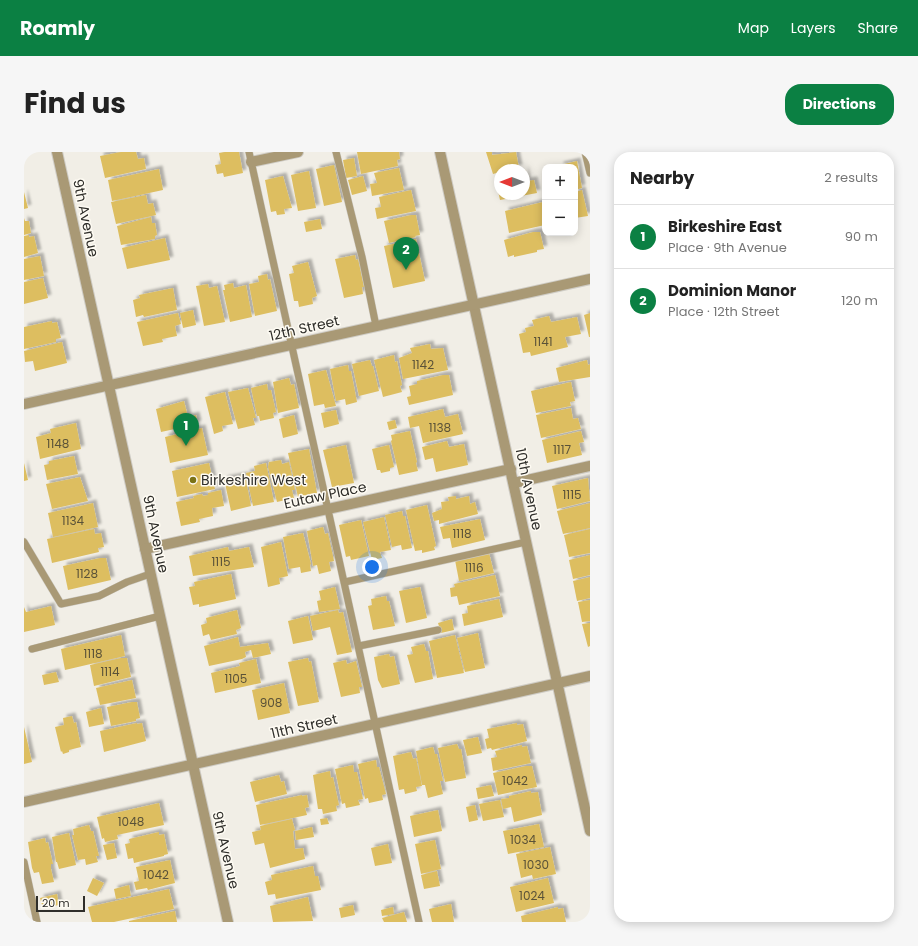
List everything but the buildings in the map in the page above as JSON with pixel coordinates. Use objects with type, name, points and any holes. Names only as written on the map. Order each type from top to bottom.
[{"type":"street","name":"9th Avenue","points":[[57,152],[228,922]]},
{"type":"street","points":[[251,162],[298,152]]},
{"type":"street","name":"10th Avenue","points":[[440,152],[590,831]]},
{"type":"street","name":"12th Street","points":[[24,404],[590,279]]},
{"type":"street","points":[[514,483],[590,466]]},
{"type":"street","name":"Eutaw Place","points":[[145,549],[511,469]]},
{"type":"street","name":"11th Street","points":[[24,802],[590,676]]},
{"type":"lane","points":[[249,152],[290,345],[345,582],[419,922]]},
{"type":"lane","points":[[336,152],[362,257],[376,326]]},
{"type":"lane","points":[[585,152],[590,173]]},
{"type":"lane","points":[[24,542],[60,604],[99,596],[127,582],[150,574]]},
{"type":"lane","points":[[345,582],[526,542]]},
{"type":"lane","points":[[32,649],[160,616]]},
{"type":"lane","points":[[359,646],[438,630]]},
{"type":"lane","points":[[24,862],[37,922]]},
{"type":"place","name":"Dominion Manor","points":[[406,270]]},
{"type":"place","name":"Birkeshire East","points":[[186,446]]},
{"type":"place","name":"Birkeshire West","points":[[193,480]]}]
